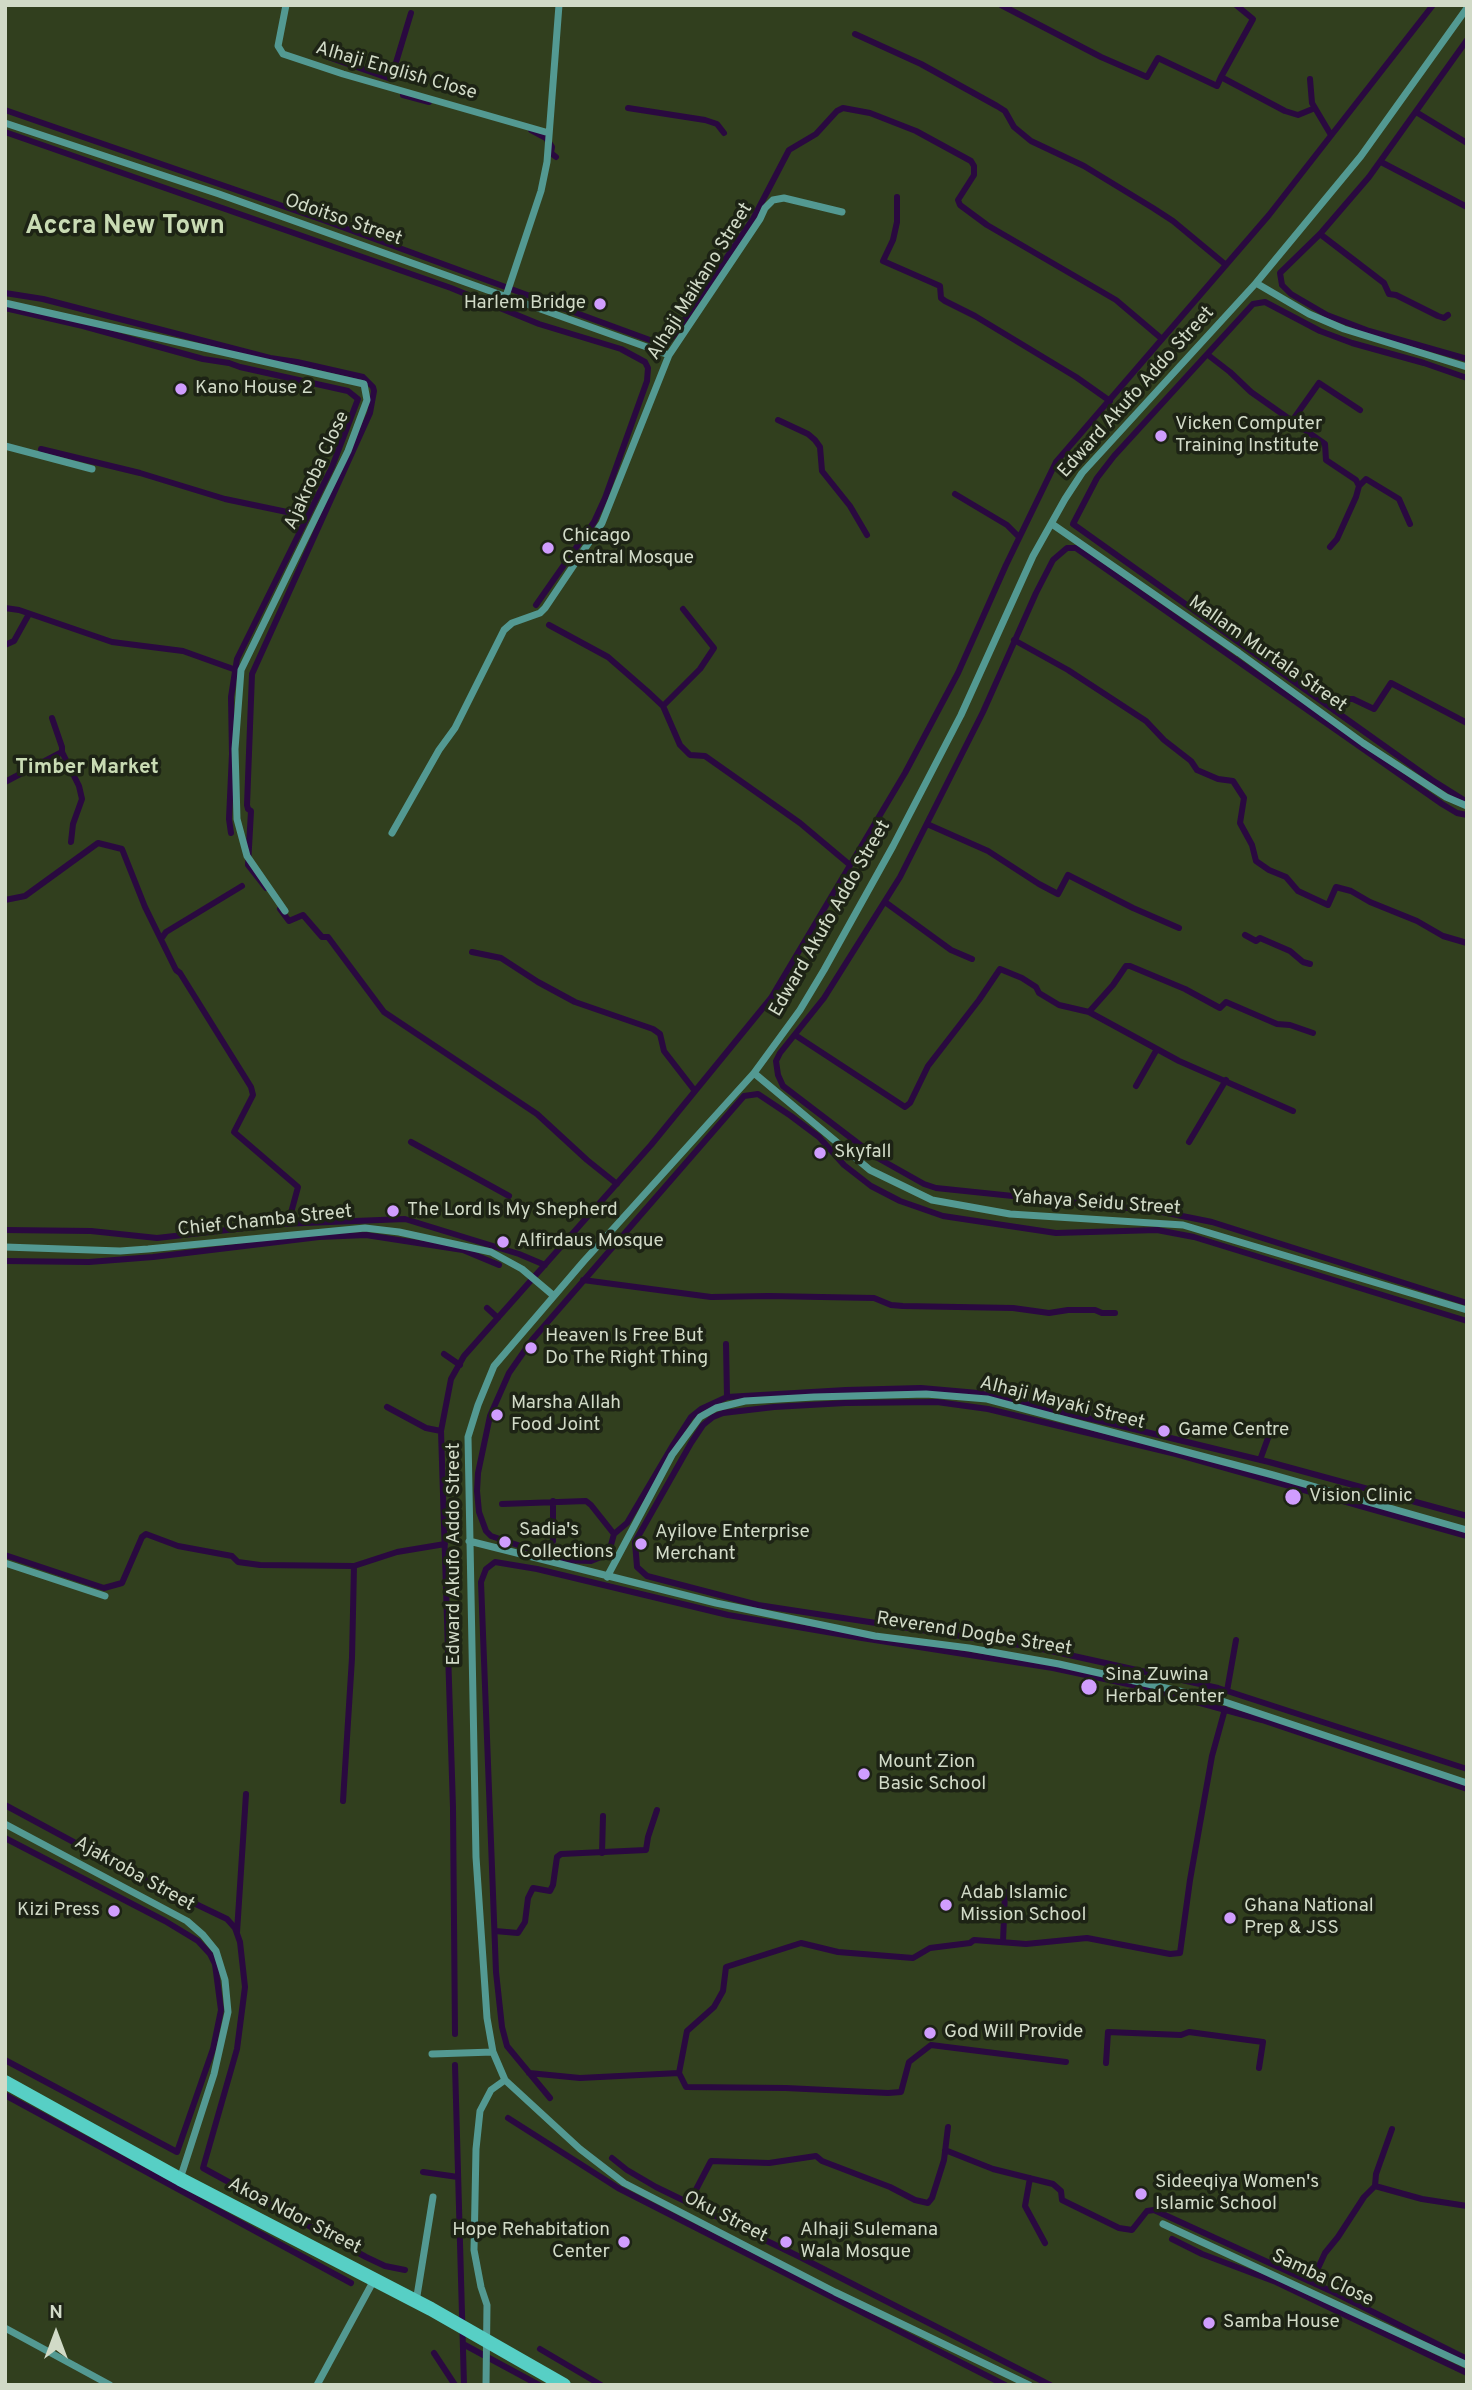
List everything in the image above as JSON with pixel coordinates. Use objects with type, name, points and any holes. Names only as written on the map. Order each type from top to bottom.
[{"type":"street","name":"Alhaji English Close","points":[[286,5],[278,46],[283,54],[343,75],[549,133]]},
{"type":"street","points":[[506,296],[541,191],[547,162],[559,5]]},
{"type":"street","name":"Edward Akufo Addo Street","points":[[505,2080],[493,2052],[487,2018],[476,1857],[468,1437],[494,1366],[754,1073],[800,1010],[893,846],[961,715],[1033,556],[1082,473],[1256,283],[1361,156],[1467,8]]},
{"type":"street","name":"Odoitso Street","points":[[5,123],[219,194],[669,355]]},
{"type":"street","name":"Alhaji Maikano Street","points":[[392,833],[439,750],[455,728],[504,630],[512,623],[540,613],[545,608],[602,523],[669,355],[765,208],[773,201],[784,198],[842,212]]},
{"type":"street","points":[[1256,283],[1309,314],[1344,329],[1467,367]]},
{"type":"street","name":"Ajakroba Close","points":[[5,303],[364,384],[367,400],[348,450],[241,670],[234,749],[237,819],[247,856],[285,911]]},
{"type":"street","points":[[5,446],[92,469]]},
{"type":"street","name":"Mallam Murtala Street","points":[[1052,524],[1239,653],[1363,743],[1446,797],[1467,806]]},
{"type":"street","name":"Yahaya Seidu Street","points":[[754,1073],[870,1170],[932,1200],[1010,1214],[1183,1225],[1467,1310]]},
{"type":"street","name":"Chief Chamba Street","points":[[5,1247],[139,1250],[365,1228],[398,1232],[491,1252],[522,1269],[554,1296]]},
{"type":"street","name":"Alhaji Mayaki Street","points":[[607,1577],[672,1455],[701,1417],[716,1408],[745,1401],[814,1396],[926,1394],[988,1399],[1467,1530]]},
{"type":"street","name":"Reverend Dogbe Street","points":[[470,1541],[716,1603],[875,1636],[969,1648],[1059,1664],[1219,1700],[1467,1783]]},
{"type":"street","points":[[5,1563],[105,1596]]},
{"type":"street","name":"Ajakroba Street","points":[[5,1824],[187,1921],[216,1951],[225,1980],[228,2012],[214,2074],[180,2179]]},
{"type":"street","points":[[432,2054],[493,2052]]},
{"type":"street","points":[[486,2385],[487,2305],[474,2250],[476,2149],[480,2111],[491,2090],[505,2080]]},
{"type":"street","name":"Oku Street","points":[[505,2080],[580,2149],[624,2183],[835,2292],[1029,2385]]},
{"type":"street","name":"Akoa Ndor Street","points":[[5,2082],[180,2179],[431,2309],[564,2385]]},
{"type":"street","points":[[416,2302],[433,2197]]},
{"type":"street","name":"Samba Close","points":[[1163,2224],[1467,2365]]},
{"type":"street","points":[[317,2385],[374,2280]]},
{"type":"street","points":[[5,2328],[110,2385]]},
{"type":"street","points":[[1003,2385],[1009,2375]]},
{"type":"waterway","points":[[1001,5],[1101,57],[1147,77],[1158,58],[1217,86],[1221,77],[1285,111],[1298,115],[1315,108]]},
{"type":"waterway","points":[[1221,77],[1253,19],[1236,5]]},
{"type":"waterway","points":[[455,2034],[453,1808],[441,1431],[451,1379],[464,1356],[651,1145],[771,998],[905,773],[958,673],[1056,462],[1269,215],[1433,5]]},
{"type":"waterway","points":[[328,57],[391,79],[411,13]]},
{"type":"waterway","points":[[855,34],[921,64],[997,106],[1005,111],[1014,127],[1031,141],[1084,166],[1153,208],[1226,265]]},
{"type":"waterway","points":[[1467,40],[1369,177],[1320,234],[1280,273],[1282,285],[1291,294],[1327,315],[1369,331],[1467,359]]},
{"type":"waterway","points":[[1310,79],[1312,103],[1331,135]]},
{"type":"waterway","points":[[403,95],[429,102]]},
{"type":"waterway","points":[[628,108],[705,120],[717,124],[724,133]]},
{"type":"waterway","points":[[5,110],[323,220],[658,343],[667,343],[674,335],[753,219],[789,150],[816,134],[843,108],[870,113],[916,131],[971,161],[974,175],[958,200],[960,205],[987,225],[1116,300],[1162,339]]},
{"type":"waterway","points":[[1416,112],[1467,143]]},
{"type":"waterway","points":[[531,130],[546,138],[552,147],[551,153],[556,157]]},
{"type":"waterway","points":[[5,132],[451,288],[539,324],[621,349],[645,362],[648,368],[647,381],[605,498],[594,522],[536,605]]},
{"type":"waterway","points":[[1381,162],[1467,207]]},
{"type":"waterway","points":[[897,197],[897,222],[893,240],[883,261],[940,286],[941,298],[945,301],[1076,377],[1110,401]]},
{"type":"waterway","points":[[1320,234],[1384,283],[1389,294],[1438,316],[1444,318],[1448,315]]},
{"type":"waterway","points":[[5,293],[43,299],[270,358],[363,377],[373,387],[370,413],[252,674],[247,805],[251,811],[248,865],[266,888]]},
{"type":"waterway","points":[[1467,378],[1320,331],[1265,302],[1253,304],[1114,456],[1097,478],[1073,524],[1432,780],[1467,802]]},
{"type":"waterway","points":[[5,308],[203,359],[348,391],[358,399],[332,467],[237,659],[231,697],[231,833]]},
{"type":"waterway","points":[[1208,355],[1251,392],[1325,444],[1326,460],[1356,480],[1359,486],[1356,497],[1337,539],[1330,547]]},
{"type":"waterway","points":[[1292,421],[1319,383],[1360,410]]},
{"type":"waterway","points":[[778,420],[815,440],[820,447],[822,471],[850,506],[867,535]]},
{"type":"waterway","points":[[41,449],[140,473],[225,499],[306,516]]},
{"type":"waterway","points":[[1359,486],[1366,479],[1399,499],[1410,524]]},
{"type":"waterway","points":[[955,494],[1007,525],[1019,537]]},
{"type":"waterway","points":[[1467,815],[1457,813],[1442,804],[1076,548],[1067,548],[1053,560],[1036,593],[983,712],[900,877],[824,998],[776,1061],[783,1086],[876,1157],[924,1184],[936,1188],[1157,1211],[1212,1222],[1467,1303]]},
{"type":"waterway","points":[[5,608],[19,610],[112,642],[183,651],[236,670]]},
{"type":"waterway","points":[[663,706],[700,669],[714,648],[683,609]]},
{"type":"waterway","points":[[5,645],[14,641],[29,614]]},
{"type":"waterway","points":[[549,625],[608,657],[647,691],[663,706],[680,745],[690,755],[705,756],[800,823],[850,865]]},
{"type":"waterway","points":[[1014,640],[1068,670],[1146,721],[1164,740],[1191,761],[1197,770],[1218,779],[1233,781],[1244,798],[1240,823],[1252,845],[1256,861],[1286,877],[1298,891],[1328,905],[1336,887],[1351,891],[1443,936],[1467,943]]},
{"type":"waterway","points":[[1335,711],[1346,699],[1353,699],[1374,709],[1391,683],[1467,723]]},
{"type":"waterway","points":[[52,718],[62,752],[79,786],[82,799],[73,824],[71,842]]},
{"type":"waterway","points":[[5,782],[62,752]]},
{"type":"waterway","points":[[927,824],[988,851],[1058,894],[1068,875],[1179,928]]},
{"type":"waterway","points":[[5,900],[25,896],[98,843],[122,849],[145,907],[176,970],[251,1087],[253,1095],[234,1132],[298,1187],[288,1224]]},
{"type":"waterway","points":[[161,939],[166,932],[242,886]]},
{"type":"waterway","points":[[885,902],[951,950],[972,959]]},
{"type":"waterway","points":[[280,909],[289,921],[303,915],[322,937],[328,937],[384,1012],[537,1114],[617,1184]]},
{"type":"waterway","points":[[1245,935],[1256,941],[1260,938],[1290,951],[1303,962],[1310,964]]},
{"type":"waterway","points":[[472,952],[501,958],[575,1002],[653,1029],[660,1034],[664,1051],[695,1091]]},
{"type":"waterway","points":[[1089,1012],[1126,966],[1130,966],[1185,989],[1220,1008],[1226,1002],[1277,1024],[1290,1025],[1313,1033]]},
{"type":"waterway","points":[[795,1035],[905,1107],[910,1103],[928,1066],[1000,969],[1022,978],[1059,1005],[1089,1012],[1179,1061],[1293,1111]]},
{"type":"waterway","points":[[1136,1086],[1157,1049]]},
{"type":"waterway","points":[[1189,1142],[1226,1080]]},
{"type":"waterway","points":[[1467,1321],[1194,1237],[1157,1230],[1056,1233],[943,1216],[900,1201],[871,1186],[844,1165],[819,1137],[791,1116],[758,1094],[744,1096],[532,1340],[509,1373],[490,1416],[477,1491],[479,1512],[486,1531],[491,1536],[562,1560],[591,1561],[601,1557],[611,1545],[614,1534],[627,1523],[691,1417],[701,1409],[727,1397],[921,1388],[978,1393],[1105,1422],[1269,1462],[1467,1516]]},
{"type":"waterway","points":[[411,1142],[509,1196]]},
{"type":"waterway","points":[[5,1230],[91,1231],[157,1238],[280,1224],[405,1219],[519,1254],[545,1265]]},
{"type":"waterway","points":[[5,1261],[89,1262],[319,1237],[366,1235],[463,1250],[499,1265]]},
{"type":"waterway","points":[[583,1280],[711,1297],[874,1298],[891,1305],[903,1306],[1013,1308],[1049,1313],[1095,1310],[1115,1313]]},
{"type":"waterway","points":[[487,1308],[498,1318]]},
{"type":"waterway","points":[[726,1344],[727,1397]]},
{"type":"waterway","points":[[444,1354],[460,1365]]},
{"type":"waterway","points":[[1467,1536],[1176,1454],[988,1409],[937,1402],[774,1407],[723,1413],[713,1417],[703,1425],[691,1443],[635,1542],[637,1567],[647,1576],[758,1605],[1033,1647],[1218,1688],[1467,1769]]},
{"type":"waterway","points":[[387,1407],[426,1428],[441,1431]]},
{"type":"waterway","points":[[1260,1460],[1272,1427]]},
{"type":"waterway","points":[[553,1501],[553,1541]]},
{"type":"waterway","points":[[502,1504],[586,1501],[614,1534]]},
{"type":"waterway","points":[[5,1555],[104,1588],[122,1583],[142,1537],[146,1534],[178,1546],[232,1556],[238,1562],[260,1565],[354,1566],[397,1552],[445,1544]]},
{"type":"waterway","points":[[550,2098],[507,2046],[502,2027],[496,1972],[481,1582],[486,1569],[495,1562],[537,1569],[728,1615],[1053,1668],[1142,1687],[1262,1720],[1467,1789]]},
{"type":"waterway","points":[[343,1801],[352,1658],[354,1566]]},
{"type":"waterway","points":[[1227,1691],[1236,1640]]},
{"type":"waterway","points":[[1066,2062],[931,2045],[909,2062],[901,2092],[888,2093],[686,2087],[679,2073],[687,2031],[714,2007],[723,1991],[726,1967],[801,1943],[838,1952],[913,1958],[930,1948],[970,1943],[974,1940],[1026,1944],[1087,1938],[1170,1954],[1180,1953],[1212,1756],[1225,1709]]},
{"type":"waterway","points":[[237,1932],[246,1794]]},
{"type":"waterway","points":[[5,1805],[131,1873],[227,1919],[235,1928],[240,1942],[245,1987],[237,2049],[203,2168],[366,2257],[385,2266],[405,2270]]},
{"type":"waterway","points":[[495,1931],[518,1933],[525,1922],[528,1898],[533,1888],[550,1891],[557,1857],[561,1854],[646,1850],[657,1810]]},
{"type":"waterway","points":[[602,1853],[603,1816]]},
{"type":"waterway","points":[[5,1838],[165,1921],[198,1941],[215,1964],[221,2010],[213,2049],[177,2152],[5,2060]]},
{"type":"waterway","points":[[1003,1942],[1005,1892]]},
{"type":"waterway","points":[[1106,2063],[1108,2032],[1181,2035],[1189,2032],[1263,2042],[1259,2068]]},
{"type":"waterway","points":[[455,2065],[464,2385]]},
{"type":"waterway","points":[[529,2073],[580,2078],[679,2073]]},
{"type":"waterway","points":[[5,2095],[351,2283]]},
{"type":"waterway","points":[[508,2118],[618,2188],[1005,2385]]},
{"type":"waterway","points":[[689,2203],[711,2161],[769,2163],[816,2156],[822,2161],[928,2203],[944,2160],[948,2127]]},
{"type":"waterway","points":[[1312,2281],[1325,2253],[1364,2197],[1375,2186],[1376,2174],[1392,2129]]},
{"type":"waterway","points":[[945,2150],[993,2169],[1053,2184],[1061,2191],[1062,2200],[1119,2228],[1132,2230],[1147,2211],[1154,2210],[1333,2292],[1467,2359]]},
{"type":"waterway","points":[[612,2158],[656,2187],[800,2257],[1050,2385]]},
{"type":"waterway","points":[[423,2172],[458,2177]]},
{"type":"waterway","points":[[1030,2178],[1025,2206],[1045,2243]]},
{"type":"waterway","points":[[1375,2186],[1422,2199],[1467,2206]]},
{"type":"waterway","points":[[1172,2239],[1202,2254],[1276,2282],[1467,2373]]},
{"type":"waterway","points":[[463,2344],[539,2385]]},
{"type":"waterway","points":[[540,2349],[601,2385]]},
{"type":"waterway","points":[[434,2353],[455,2385]]},
{"type":"place","name":"Harlem Bridge","points":[[600,304]]},
{"type":"place","name":"Kano House 2","points":[[181,389]]},
{"type":"place","name":"Vicken Computer Training Institute","points":[[1161,436]]},
{"type":"place","name":"Chicago Central Mosque","points":[[548,548]]},
{"type":"place","name":"Skyfall","points":[[820,1153]]},
{"type":"place","name":"The Lord Is My Shepherd","points":[[393,1211]]},
{"type":"place","name":"Alfirdaus Mosque","points":[[503,1242]]},
{"type":"place","name":"Heaven Is Free But Do The Right Thing","points":[[531,1348]]},
{"type":"place","name":"Marsha Allah Food Joint","points":[[497,1415]]},
{"type":"place","name":"Game Centre","points":[[1164,1431]]},
{"type":"place","name":"Vision Clinic","points":[[1293,1497]]},
{"type":"place","name":"Sadia's Collections","points":[[505,1542]]},
{"type":"place","name":"Ayilove Enterprise Merchant","points":[[641,1544]]},
{"type":"place","name":"Sina Zuwina Herbal Center","points":[[1089,1687]]},
{"type":"place","name":"Mount Zion Basic School","points":[[864,1774]]},
{"type":"place","name":"Adab Islamic Mission School","points":[[946,1905]]},
{"type":"place","name":"Kizi Press","points":[[114,1911]]},
{"type":"place","name":"Ghana National Prep & JSS","points":[[1230,1918]]},
{"type":"place","name":"God Will Provide","points":[[930,2033]]},
{"type":"place","name":"Sideeqiya Women's Islamic School","points":[[1141,2194]]},
{"type":"place","name":"Hope Rehabitation Center","points":[[624,2242]]},
{"type":"place","name":"Alhaji Sulemana Wala Mosque","points":[[786,2242]]},
{"type":"place","name":"Samba House","points":[[1209,2323]]},
{"type":"district","name":"Accra New Town","points":[[125,228]]},
{"type":"district","name":"Timber Market","points":[[87,769]]}]
